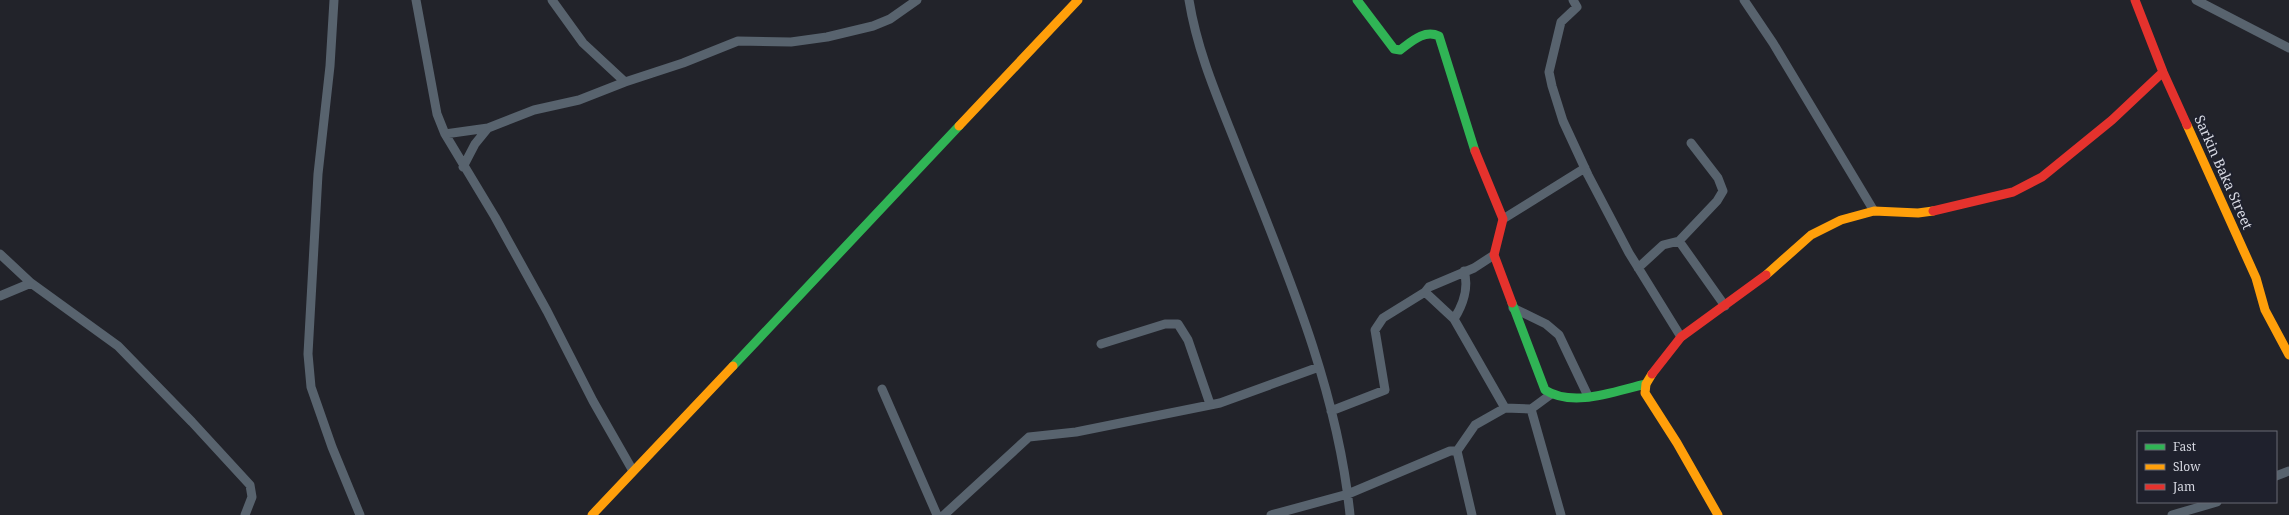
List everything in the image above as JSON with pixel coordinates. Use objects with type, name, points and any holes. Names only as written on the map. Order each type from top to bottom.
[{"type":"street","points":[[334,0],[330,66],[318,174],[308,354],[311,387],[332,446],[360,515]]},
{"type":"street","points":[[416,0],[437,114],[445,134],[463,167],[495,217],[547,311],[593,401],[633,471]]},
{"type":"street","points":[[552,0],[583,43],[625,82]]},
{"type":"street","points":[[445,134],[488,128],[534,110],[579,100],[625,82],[683,63],[738,41],[791,42],[827,37],[873,26],[890,19],[917,0]]},
{"type":"street","points":[[592,515],[1078,0]]},
{"type":"street","points":[[1189,0],[1193,25],[1208,77],[1301,310],[1319,367],[1331,411],[1348,494],[1350,515]]},
{"type":"street","points":[[1357,0],[1394,49],[1400,50],[1428,32],[1434,32],[1439,36],[1478,162],[1503,219],[1503,228],[1494,246],[1494,255],[1545,390],[1550,395],[1569,399],[1646,384]]},
{"type":"street","points":[[1573,0],[1577,8],[1561,22],[1550,72],[1552,86],[1563,121],[1584,168],[1638,268],[1681,337]]},
{"type":"street","points":[[1744,0],[1773,43],[1874,211]]},
{"type":"street","name":"Sarkin Baka Street","points":[[2134,0],[2163,72],[2256,278],[2265,310],[2289,355]]},
{"type":"street","points":[[2196,0],[2289,48]]},
{"type":"street","points":[[1718,515],[1677,443],[1645,393],[1646,384],[1661,361],[1681,337],[1758,283],[1811,235],[1841,220],[1874,211],[1918,213],[1947,209],[2013,192],[2042,177],[2112,120],[2163,72]]},
{"type":"street","points":[[463,167],[474,144],[488,128]]},
{"type":"street","points":[[1638,268],[1664,245],[1679,241],[1717,201],[1723,191],[1718,178],[1691,143]]},
{"type":"street","points":[[1503,219],[1584,168]]},
{"type":"street","points":[[1679,241],[1725,306]]},
{"type":"street","points":[[0,254],[31,283],[118,346],[197,428],[250,485],[252,497],[245,515]]},
{"type":"street","points":[[1331,411],[1385,390],[1375,330],[1383,318],[1425,292],[1429,287],[1474,268],[1494,255]]},
{"type":"street","points":[[1454,319],[1468,283],[1464,271]]},
{"type":"street","points":[[0,296],[31,283]]},
{"type":"street","points":[[1425,292],[1454,319],[1505,408]]},
{"type":"street","points":[[1513,308],[1546,324],[1559,335],[1588,396]]},
{"type":"street","points":[[1101,344],[1165,324],[1178,324],[1188,340],[1210,404]]},
{"type":"street","points":[[944,515],[1029,437],[1076,432],[1220,403],[1319,367]]},
{"type":"street","points":[[882,389],[937,515]]},
{"type":"street","points":[[1272,515],[1348,494],[1450,451],[1457,450],[1475,425],[1505,408],[1531,409],[1550,395]]},
{"type":"street","points":[[1531,409],[1561,515]]},
{"type":"street","points":[[1457,450],[1472,515]]},
{"type":"street","points":[[2277,476],[2289,471]]},
{"type":"street","points":[[2172,515],[2214,503]]},
{"type":"traffic: fast","points":[[1357,0],[1394,49],[1400,50],[1413,40],[1423,35],[1433,34],[1439,36],[1475,151]]},
{"type":"traffic: fast","points":[[733,366],[959,126]]},
{"type":"traffic: fast","points":[[1512,303],[1545,390],[1556,395],[1569,398],[1582,398],[1608,394],[1646,384]]},
{"type":"traffic: slow","points":[[959,126],[1078,0]]},
{"type":"traffic: slow","points":[[2187,125],[2256,278],[2265,310],[2289,355]]},
{"type":"traffic: slow","points":[[1766,275],[1811,235],[1841,220],[1874,211],[1918,213],[1933,211]]},
{"type":"traffic: slow","points":[[592,515],[733,366]]},
{"type":"traffic: slow","points":[[1652,374],[1646,384],[1645,393],[1677,443],[1718,515]]},
{"type":"traffic: jam","points":[[2135,0],[2163,72],[2187,125]]},
{"type":"traffic: jam","points":[[1933,211],[2013,192],[2042,177],[2112,120],[2163,72]]},
{"type":"traffic: jam","points":[[1475,151],[1503,219],[1494,255],[1512,303]]},
{"type":"traffic: jam","points":[[1652,374],[1681,337],[1766,275]]}]
